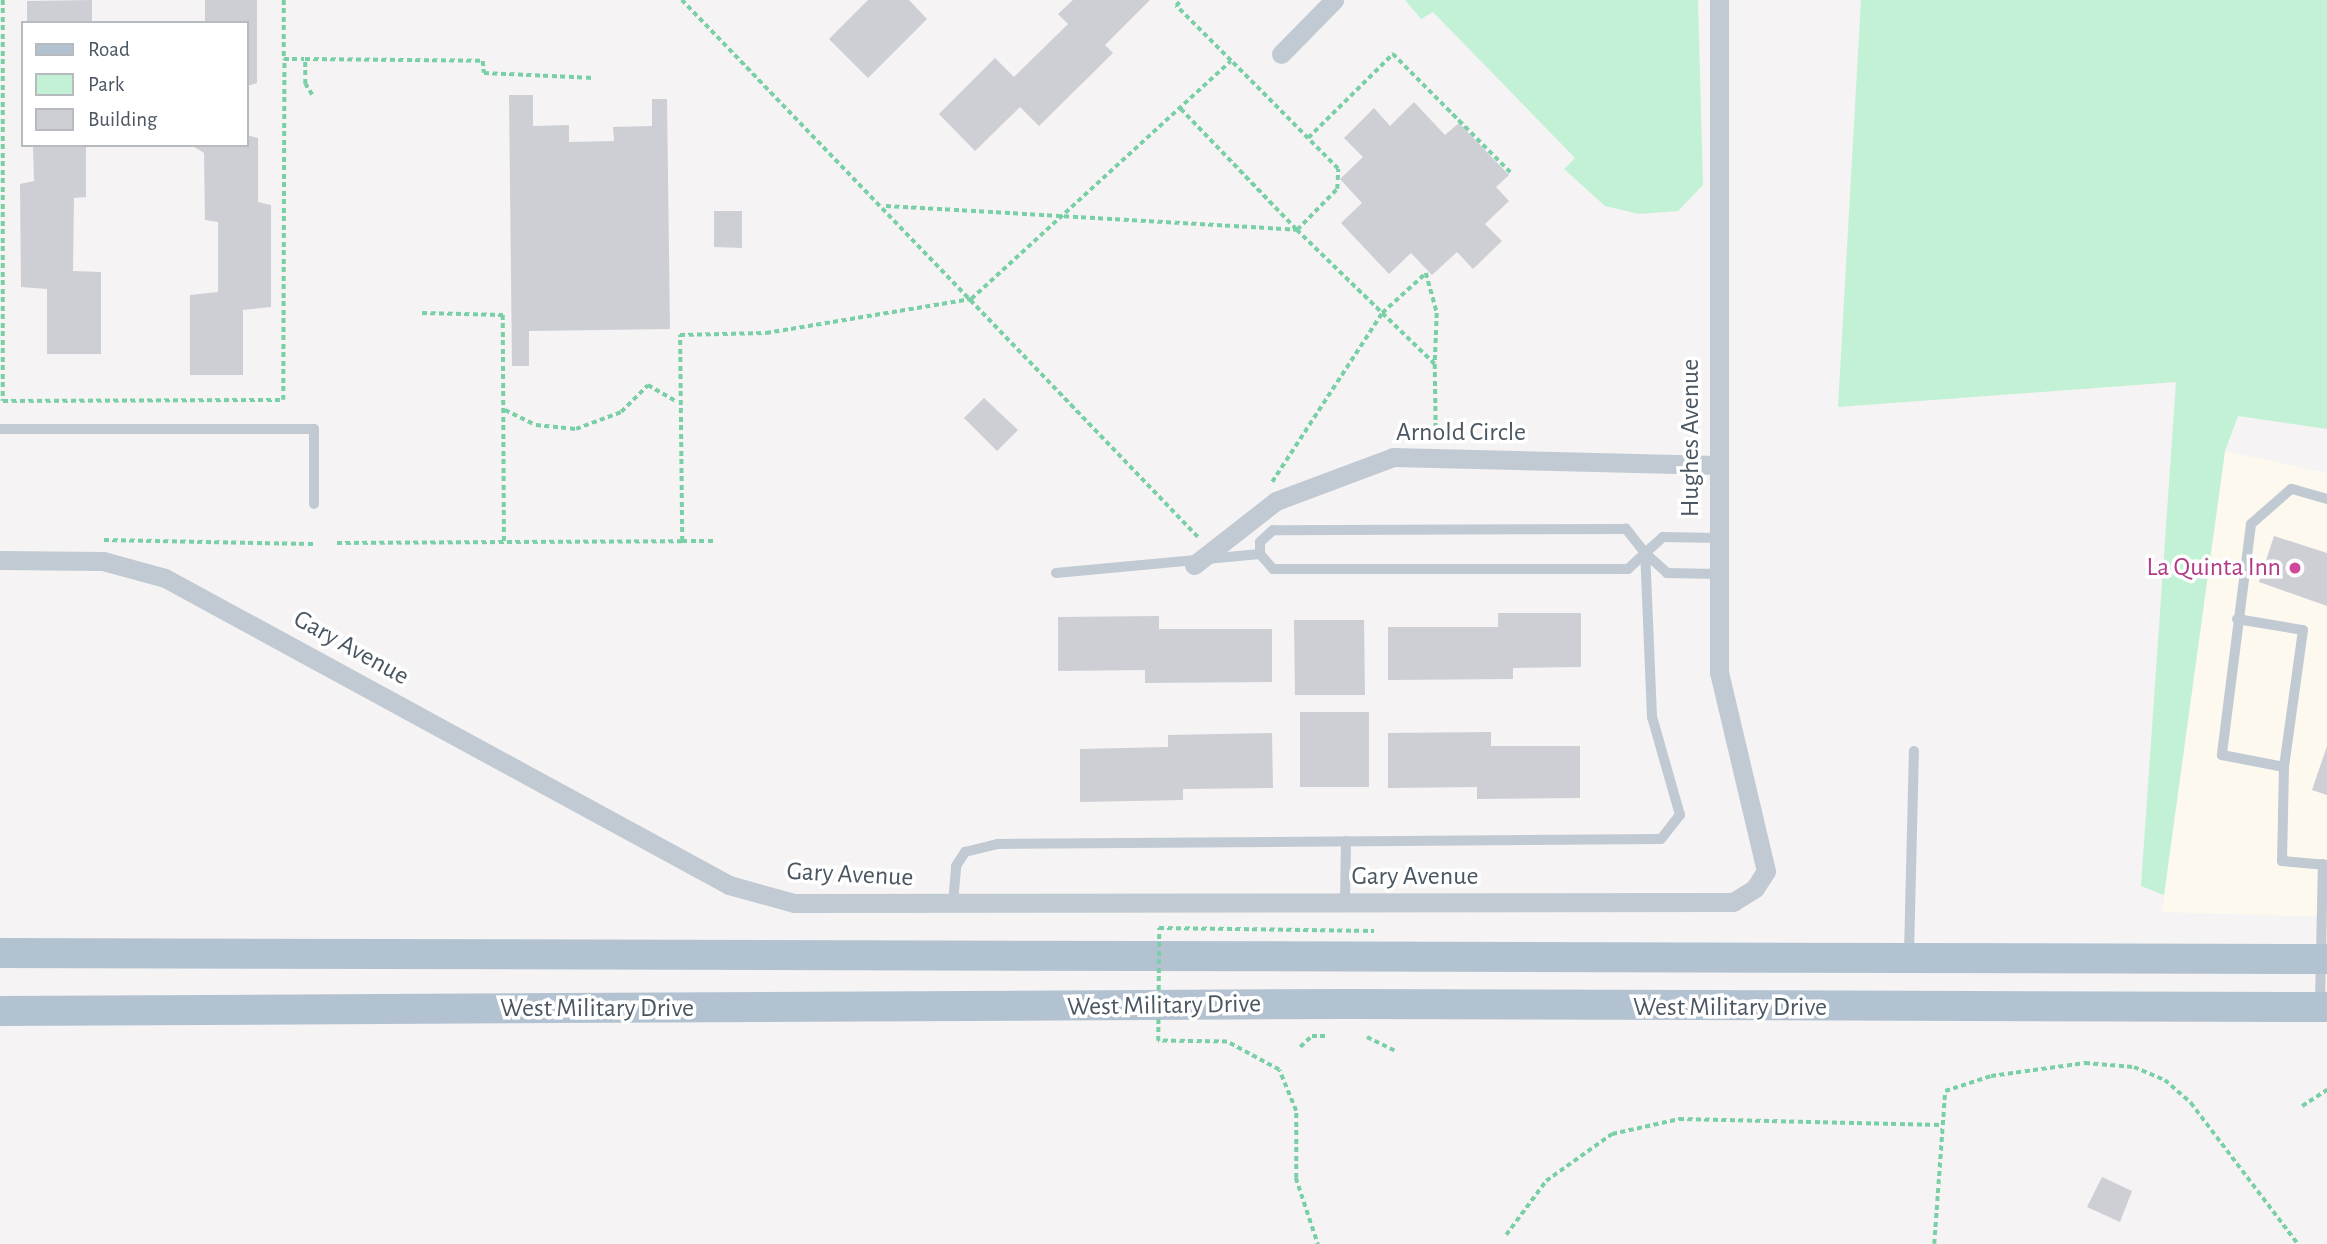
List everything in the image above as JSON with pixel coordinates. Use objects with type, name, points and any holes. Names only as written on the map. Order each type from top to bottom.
[{"type":"main road","name":"West Military Drive","points":[[0,953],[2324,959]]},
{"type":"main road","name":"West Military Drive","points":[[0,1011],[1347,1004],[2323,1007]]},
{"type":"street","points":[[1281,54],[1334,0]]},
{"type":"street","name":"Hughes Avenue","points":[[1719,0],[1717,574],[1724,708],[1758,821],[1766,871]]},
{"type":"street","name":"Arnold Circle","points":[[1194,565],[1265,511],[1330,476],[1393,457],[1717,465]]},
{"type":"street","name":"Gary Avenue","points":[[0,560],[103,561],[165,578],[729,885],[794,903],[953,906],[1733,902],[1755,888],[1766,871]]},
{"type":"lane","points":[[0,429],[314,429],[314,504]]},
{"type":"lane","points":[[2284,767],[2222,755],[2251,524],[2291,489],[2327,499]]},
{"type":"lane","points":[[1265,511],[1283,530]]},
{"type":"lane","points":[[1717,538],[1663,537],[1645,553],[1628,569],[1273,569],[1259,554],[1260,541],[1273,530],[1615,527],[1626,529],[1645,553],[1667,573],[1717,574]]},
{"type":"lane","points":[[953,906],[957,866],[965,852],[998,844],[1661,839],[1671,833],[1680,814],[1652,717],[1645,553]]},
{"type":"lane","points":[[1056,573],[1194,565],[1259,554]]},
{"type":"lane","points":[[2237,619],[2303,631],[2284,767],[2282,861],[2325,864],[2323,1007]]},
{"type":"lane","points":[[1909,957],[1914,751]]},
{"type":"lane","points":[[1345,904],[1346,841]]},
{"type":"path","points":[[3,0],[3,401],[283,400],[284,0]]},
{"type":"path","points":[[682,0],[883,206],[1200,539]]},
{"type":"path","points":[[883,206],[1297,230],[1337,189],[1338,169],[1175,6],[1181,0]]},
{"type":"path","points":[[1308,138],[1393,54],[1511,173]]},
{"type":"path","points":[[284,59],[483,61],[484,73],[594,78]]},
{"type":"path","points":[[305,59],[304,84],[312,95]]},
{"type":"path","points":[[682,541],[676,401],[680,335],[766,333],[971,299],[1231,61]]},
{"type":"path","points":[[1180,108],[1297,230],[1435,364]]},
{"type":"path","points":[[1265,511],[1270,487],[1382,313],[1426,273],[1437,313],[1436,456]]},
{"type":"path","points":[[422,313],[503,315],[504,542]]},
{"type":"path","points":[[505,410],[536,425],[576,429],[621,412],[648,385],[676,401]]},
{"type":"path","points":[[96,540],[314,544]]},
{"type":"path","points":[[337,543],[713,541]]},
{"type":"path","points":[[1318,1244],[1296,1178],[1296,1111],[1279,1070],[1227,1042],[1158,1041],[1159,928],[1374,931]]},
{"type":"path","points":[[1300,1047],[1312,1035],[1328,1036]]},
{"type":"path","points":[[1367,1037],[1396,1051]]},
{"type":"path","points":[[1934,1244],[1945,1091],[1991,1076],[2085,1063],[2134,1067],[2165,1080],[2191,1103],[2298,1244]]},
{"type":"path","points":[[2302,1106],[2327,1090]]},
{"type":"path","points":[[1506,1235],[1546,1181],[1612,1135],[1679,1119],[1942,1125]]},
{"type":"shaded area","points":[[2225,451],[2327,473],[2327,917],[2162,912]]},
{"type":"green space","points":[[1405,0],[1698,0],[1703,185],[1678,211],[1639,214],[1605,206],[1564,169],[1575,158],[1433,12],[1421,19]]},
{"type":"green space","points":[[1861,0],[2327,0],[2327,429],[2238,416],[2225,451],[2164,895],[2141,886],[2176,382],[1838,407]]},
{"type":"building","points":[[92,0],[92,21],[27,21],[27,1]]},
{"type":"building","points":[[205,0],[257,0],[257,83],[248,86],[248,21],[205,21]]},
{"type":"building","points":[[868,0],[909,0],[927,19],[868,78],[829,39]]},
{"type":"building","points":[[1073,0],[1150,0],[1105,45],[1113,53],[1039,126],[1020,107],[975,151],[939,114],[995,58],[1014,77],[1068,24],[1058,14]]},
{"type":"building","points":[[509,95],[533,95],[533,126],[569,125],[569,142],[614,141],[613,127],[652,126],[652,99],[667,99],[670,329],[529,331],[529,366],[512,366]]},
{"type":"building","points":[[1414,102],[1445,135],[1459,123],[1509,175],[1496,187],[1509,201],[1485,224],[1502,241],[1473,269],[1457,252],[1432,275],[1411,253],[1389,274],[1341,223],[1362,203],[1340,179],[1363,157],[1344,138],[1374,108],[1390,126]]},
{"type":"building","points":[[248,135],[258,138],[258,202],[271,205],[271,307],[243,310],[243,375],[190,375],[190,295],[218,292],[218,222],[205,220],[204,153],[194,147],[248,147]]},
{"type":"building","points":[[33,147],[86,147],[86,197],[74,198],[73,271],[101,272],[101,354],[47,354],[47,289],[21,287],[20,184],[34,181]]},
{"type":"building","points":[[714,211],[742,211],[742,248],[714,247]]},
{"type":"building","points":[[984,398],[1018,430],[997,451],[964,418]]},
{"type":"building","name":"La Quinta Inn","points":[[2274,536],[2327,553],[2327,606],[2259,582]]},
{"type":"building","points":[[1498,613],[1581,613],[1581,667],[1513,668],[1513,679],[1388,680],[1388,627],[1498,627]]},
{"type":"building","points":[[1159,616],[1159,629],[1272,629],[1272,682],[1145,683],[1145,670],[1058,671],[1058,617]]},
{"type":"building","points":[[1294,620],[1364,620],[1365,695],[1295,695]]},
{"type":"building","points":[[1300,712],[1369,712],[1369,787],[1300,787]]},
{"type":"building","points":[[1491,732],[1491,746],[1580,746],[1580,798],[1477,799],[1477,787],[1388,788],[1388,733]]},
{"type":"building","points":[[1272,733],[1273,788],[1183,789],[1183,800],[1080,802],[1080,749],[1168,747],[1168,735]]},
{"type":"building","points":[[2327,746],[2327,795],[2312,790]]},
{"type":"building","points":[[2102,1177],[2132,1191],[2120,1222],[2087,1207]]},
{"type":"place","name":"La Quinta Inn","points":[[2295,568]]}]
